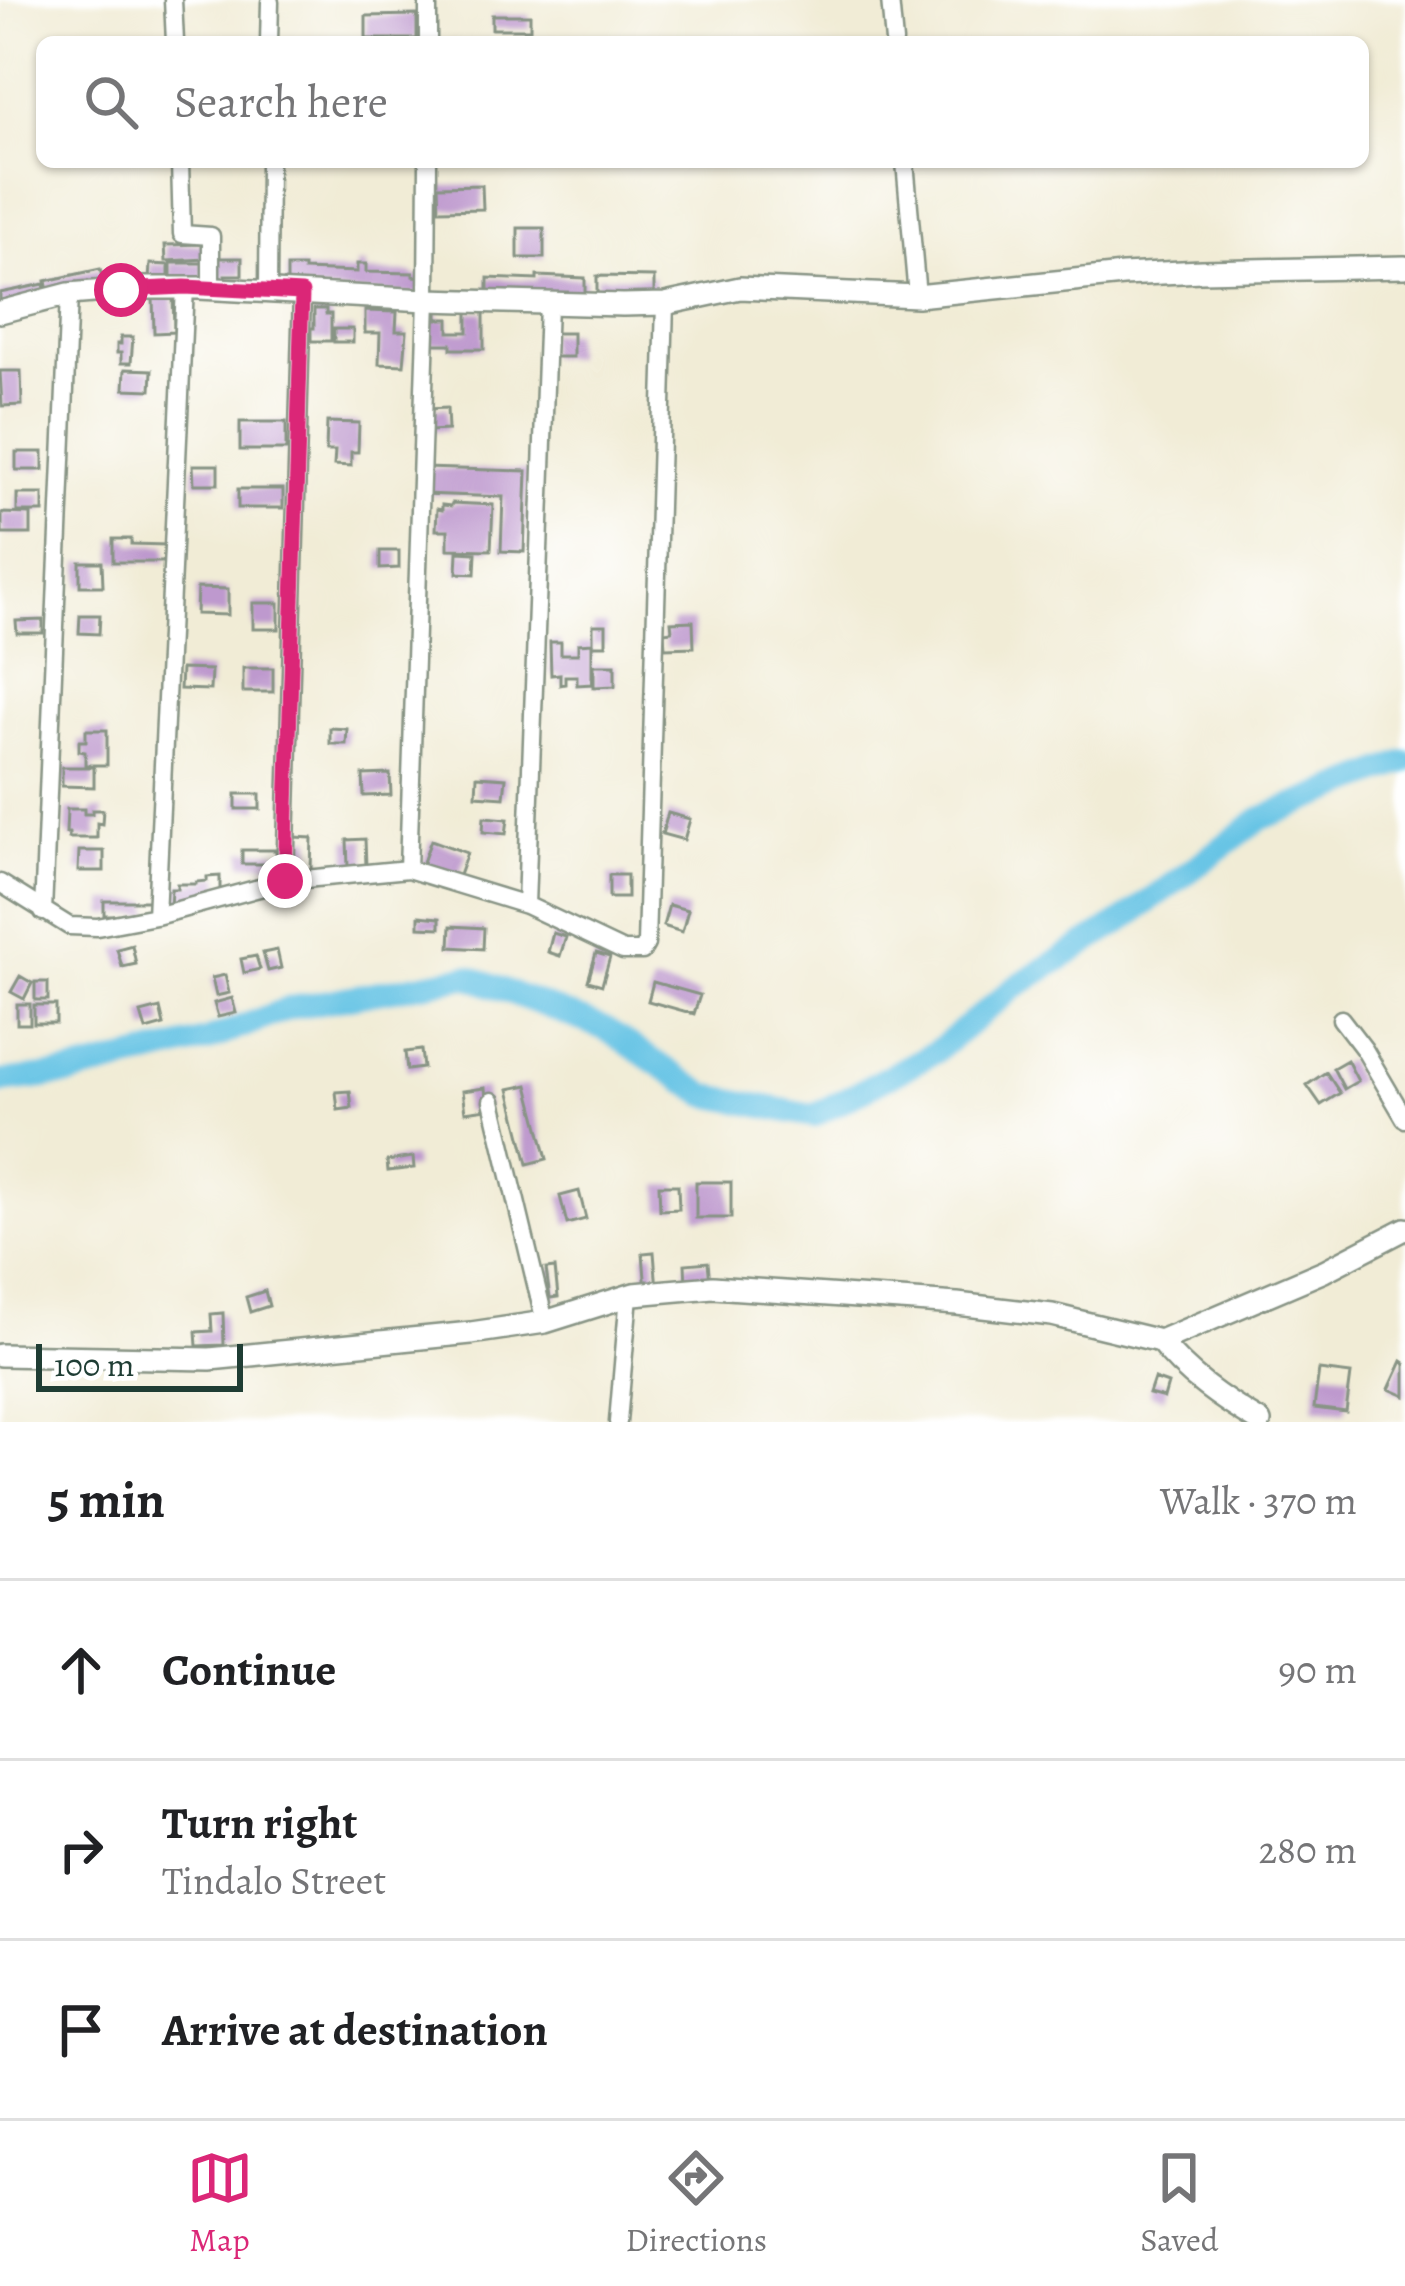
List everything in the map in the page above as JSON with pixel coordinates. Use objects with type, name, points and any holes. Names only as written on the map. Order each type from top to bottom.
[{"type":"street","points":[[173,0],[175,36]]},
{"type":"street","points":[[428,0],[428,36]]},
{"type":"street","points":[[890,0],[893,36]]},
{"type":"street","points":[[269,36],[270,2]]},
{"type":"street","points":[[180,168],[182,234],[211,236],[211,288]]},
{"type":"street","points":[[268,168],[268,290]]},
{"type":"street","points":[[408,869],[428,168]]},
{"type":"street","points":[[906,168],[917,296]]},
{"type":"street","points":[[0,312],[69,294],[185,287],[427,300],[665,304],[740,288],[917,296],[1123,275],[1405,268]]},
{"type":"street","points":[[156,916],[185,287]]},
{"type":"street","points":[[285,881],[302,293]]},
{"type":"street","points":[[43,912],[69,294]]},
{"type":"street","points":[[526,905],[548,304]]},
{"type":"street","points":[[0,883],[69,926],[97,927],[285,881],[408,869],[526,905],[623,951],[642,951],[646,944],[665,304]]},
{"type":"street","points":[[1341,1019],[1405,1119]]},
{"type":"street","points":[[492,1101],[545,1322]]},
{"type":"street","points":[[1160,1341],[1324,1271],[1405,1229]]},
{"type":"street","points":[[0,1355],[210,1359],[471,1333],[545,1322],[629,1295],[713,1287],[1052,1315],[1160,1341],[1186,1370],[1260,1422]]},
{"type":"street","points":[[618,1422],[629,1295]]},
{"type":"building","points":[[417,15],[417,36],[366,36],[366,16]]},
{"type":"building","points":[[492,15],[530,15],[530,29],[492,29]]},
{"type":"building","points":[[482,185],[483,209],[439,210],[438,186]]},
{"type":"building","points":[[518,228],[544,228],[544,258],[518,258]]},
{"type":"building","points":[[207,244],[207,259],[166,261],[165,245]]},
{"type":"building","points":[[216,258],[242,258],[242,275],[225,275],[225,285],[215,285]]},
{"type":"building","points":[[171,263],[204,263],[203,285],[171,283]]},
{"type":"building","points":[[150,264],[169,265],[169,283],[149,281]]},
{"type":"building","points":[[357,264],[366,264],[366,272],[425,277],[425,295],[287,290],[287,267],[357,272]]},
{"type":"building","points":[[100,269],[104,286],[49,296],[46,281]]},
{"type":"building","points":[[537,276],[585,278],[585,301],[488,299],[488,278],[537,280]]},
{"type":"building","points":[[597,276],[654,277],[654,298],[597,300]]},
{"type":"building","points":[[44,284],[47,297],[0,307],[0,293]]},
{"type":"building","points":[[153,296],[173,296],[174,332],[154,333]]},
{"type":"building","points":[[314,309],[331,314],[331,341],[311,341]]},
{"type":"building","points":[[365,311],[397,312],[396,331],[407,331],[404,365],[379,364],[380,333],[365,333]]},
{"type":"building","points":[[430,311],[438,312],[438,319],[449,319],[449,332],[468,332],[468,312],[484,312],[484,349],[430,344]]},
{"type":"building","points":[[334,329],[353,329],[353,342],[334,342]]},
{"type":"building","points":[[548,333],[573,333],[573,357],[548,357]]},
{"type":"building","points":[[121,337],[133,337],[131,363],[121,363],[121,353],[117,353]]},
{"type":"building","points":[[125,369],[152,370],[151,390],[124,389]]},
{"type":"building","points":[[0,371],[21,371],[22,405],[2,406]]},
{"type":"building","points":[[447,408],[448,430],[428,431],[427,409]]},
{"type":"building","points":[[240,422],[286,422],[286,450],[240,450]]},
{"type":"building","points":[[327,422],[359,423],[358,452],[351,452],[351,466],[334,465],[335,451],[326,451]]},
{"type":"building","points":[[16,452],[43,452],[43,470],[16,470]]},
{"type":"building","points":[[193,465],[218,465],[218,484],[194,484]]},
{"type":"building","points":[[424,468],[527,471],[524,552],[501,551],[503,497],[423,494]]},
{"type":"building","points":[[238,489],[283,489],[283,508],[238,508]]},
{"type":"building","points":[[17,494],[43,494],[43,512],[17,512]]},
{"type":"building","points":[[452,503],[493,505],[491,550],[448,549],[448,530],[436,530],[437,509]]},
{"type":"building","points":[[2,513],[31,514],[31,534],[2,534]]},
{"type":"building","points":[[113,539],[167,545],[167,562],[113,562]]},
{"type":"building","points":[[380,551],[399,551],[399,568],[380,569]]},
{"type":"building","points":[[458,552],[476,553],[475,574],[457,573]]},
{"type":"building","points":[[80,562],[102,562],[103,586],[80,586]]},
{"type":"building","points":[[197,588],[228,589],[228,615],[196,614]]},
{"type":"building","points":[[253,603],[279,603],[279,629],[253,629]]},
{"type":"building","points":[[80,615],[100,615],[99,634],[79,633]]},
{"type":"building","points":[[43,620],[43,633],[17,633],[16,621]]},
{"type":"building","points":[[693,621],[694,647],[665,648],[664,632],[672,631],[671,622]]},
{"type":"building","points":[[593,625],[606,625],[606,645],[593,645]]},
{"type":"building","points":[[550,642],[561,642],[561,654],[578,654],[578,644],[592,643],[592,684],[577,685],[577,676],[565,676],[565,684],[560,685],[560,674],[551,675]]},
{"type":"building","points":[[594,665],[615,665],[615,686],[594,687]]},
{"type":"building","points":[[243,668],[273,668],[273,692],[243,692]]},
{"type":"building","points":[[181,669],[211,670],[210,690],[180,689]]},
{"type":"building","points":[[330,728],[347,729],[346,744],[330,744]]},
{"type":"building","points":[[86,730],[107,730],[107,765],[85,765],[79,741],[86,741]]},
{"type":"building","points":[[62,767],[94,767],[94,787],[62,786]]},
{"type":"building","points":[[390,774],[391,795],[364,796],[363,775]]},
{"type":"building","points":[[477,776],[506,778],[504,797],[476,795]]},
{"type":"building","points":[[236,794],[260,794],[260,809],[236,809]]},
{"type":"building","points":[[67,809],[84,809],[84,814],[103,810],[97,838],[69,838]]},
{"type":"building","points":[[668,813],[690,819],[684,840],[662,834]]},
{"type":"building","points":[[484,817],[508,819],[506,834],[483,832]]},
{"type":"building","points":[[293,837],[312,838],[311,869],[292,869]]},
{"type":"building","points":[[365,839],[366,866],[348,867],[347,840]]},
{"type":"building","points":[[431,840],[467,853],[458,878],[422,865]]},
{"type":"building","points":[[242,850],[276,850],[276,864],[242,864]]},
{"type":"building","points":[[79,851],[104,851],[104,871],[78,871]]},
{"type":"building","points":[[609,875],[627,875],[627,898],[609,898]]},
{"type":"building","points":[[220,876],[220,894],[170,908],[171,889],[177,889],[177,884]]},
{"type":"building","points":[[104,901],[150,901],[150,915],[104,915]]},
{"type":"building","points":[[669,905],[688,910],[682,932],[663,926]]},
{"type":"building","points":[[419,916],[440,918],[440,928],[419,927]]},
{"type":"building","points":[[451,926],[484,928],[483,949],[450,947]]},
{"type":"building","points":[[553,933],[566,937],[560,956],[548,952]]},
{"type":"building","points":[[132,945],[136,964],[122,967],[117,949]]},
{"type":"building","points":[[277,950],[281,968],[268,971],[263,953]]},
{"type":"building","points":[[596,953],[610,957],[602,985],[588,981]]},
{"type":"building","points":[[256,956],[260,969],[244,973],[241,959]]},
{"type":"building","points":[[225,975],[229,993],[216,996],[212,978]]},
{"type":"building","points":[[20,976],[32,983],[24,999],[11,992]]},
{"type":"building","points":[[35,982],[48,982],[48,1000],[35,1000]]},
{"type":"building","points":[[653,982],[700,995],[694,1014],[648,1001]]},
{"type":"building","points":[[232,998],[236,1013],[218,1017],[214,1003]]},
{"type":"building","points":[[17,1004],[30,1004],[30,1024],[17,1024]]},
{"type":"building","points":[[34,1005],[56,1005],[56,1023],[34,1023]]},
{"type":"building","points":[[160,1008],[164,1025],[146,1030],[141,1013]]},
{"type":"building","points":[[421,1050],[423,1068],[407,1070],[405,1052]]},
{"type":"building","points":[[1347,1060],[1358,1081],[1344,1089],[1333,1068]]},
{"type":"building","points":[[1326,1072],[1340,1093],[1321,1105],[1307,1085]]},
{"type":"building","points":[[528,1085],[547,1159],[528,1164],[509,1089]]},
{"type":"building","points":[[485,1088],[487,1109],[465,1112],[462,1091]]},
{"type":"building","points":[[350,1091],[352,1108],[338,1110],[336,1092]]},
{"type":"building","points":[[413,1157],[414,1168],[388,1171],[387,1161]]},
{"type":"building","points":[[696,1182],[731,1182],[731,1218],[696,1218]]},
{"type":"building","points":[[659,1185],[678,1185],[679,1209],[660,1210]]},
{"type":"building","points":[[579,1191],[586,1219],[567,1224],[560,1196]]},
{"type":"building","points":[[654,1252],[657,1290],[646,1291],[643,1253]]},
{"type":"building","points":[[708,1262],[710,1283],[686,1284],[685,1264]]},
{"type":"building","points":[[555,1268],[558,1297],[550,1298],[546,1269]]},
{"type":"building","points":[[265,1291],[269,1306],[250,1312],[246,1297]]},
{"type":"building","points":[[223,1313],[224,1345],[197,1346],[196,1332],[212,1331],[211,1314]]},
{"type":"building","points":[[1402,1361],[1405,1363],[1405,1396],[1389,1389]]},
{"type":"building","points":[[1319,1370],[1351,1374],[1346,1412],[1314,1408]]},
{"type":"building","points":[[1154,1379],[1168,1384],[1164,1398],[1149,1394]]},
{"type":"waterway","points":[[0,1082],[71,1074],[206,1041],[289,1008],[467,976],[605,1029],[706,1095],[813,1116],[935,1052],[1015,987],[1121,922],[1260,819],[1405,762]]},
{"type":"route","points":[[121,290],[185,287],[302,293],[285,881]]}]
